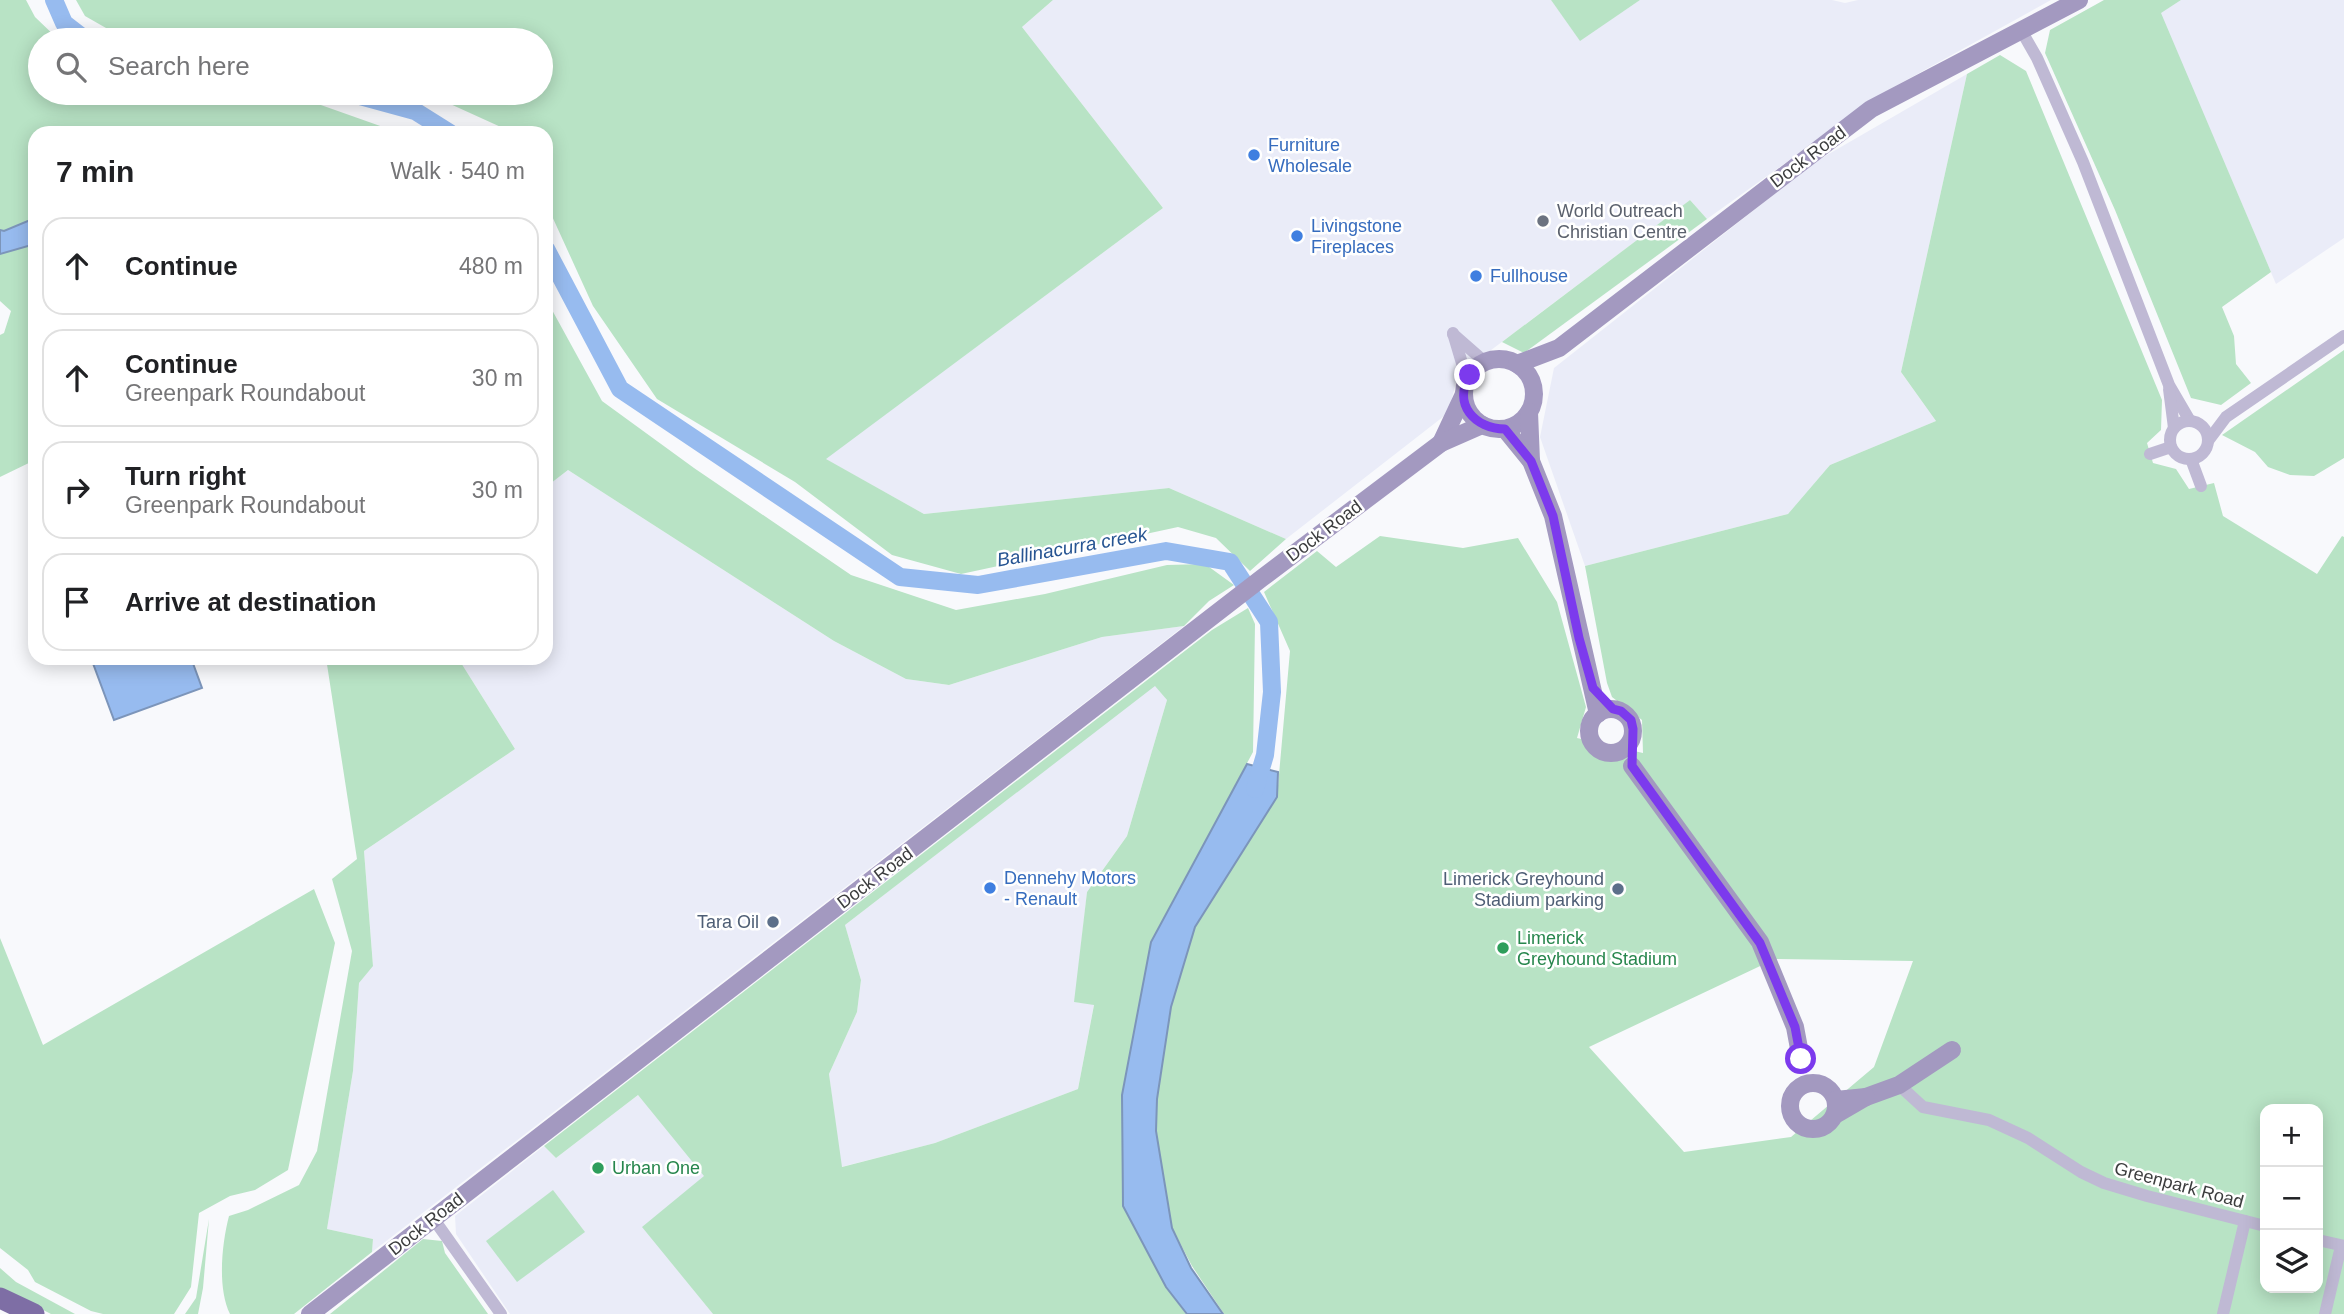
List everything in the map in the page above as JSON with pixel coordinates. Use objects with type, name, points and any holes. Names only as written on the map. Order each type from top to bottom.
[{"type":"highway","points":[[0,1298],[34,1314]]},
{"type":"main road","name":"Dock Road","points":[[1532,383],[1559,348],[1871,109],[2078,0]]},
{"type":"main road","name":"Dock Road","points":[[1517,364],[1559,348]]},
{"type":"main road","points":[[1529,412],[1519,423],[1505,429],[1482,425],[1468,412],[1465,387],[1474,370],[1486,363],[1501,360],[1517,364],[1526,372],[1532,383],[1534,398],[1529,412],[1531,461]]},
{"type":"main road","name":"Dock Road","points":[[1441,443],[1465,387]]},
{"type":"main road","name":"Dock Road","points":[[310,1314],[1262,578],[1441,443],[1482,425]]},
{"type":"main road","points":[[1505,429],[1531,461],[1553,516],[1579,638],[1593,688],[1605,712]]},
{"type":"main road","points":[[1632,766],[1631,720],[1621,711],[1605,712],[1591,723],[1591,739],[1601,750],[1612,753],[1632,766],[1760,943],[1795,1027],[1805,1086]]},
{"type":"main road","points":[[1612,753],[1625,749],[1632,738]]},
{"type":"main road","points":[[1835,1108],[1899,1085],[1952,1050]]},
{"type":"main road","points":[[1805,1086],[1828,1087],[1835,1108],[1827,1125],[1812,1129],[1794,1120],[1790,1108],[1791,1100],[1805,1086]]},
{"type":"street","points":[[2021,30],[2037,58],[2083,162],[2169,385],[2193,422],[2205,430],[2208,440]]},
{"type":"street","points":[[1465,387],[1453,333],[1486,363]]},
{"type":"street","points":[[2226,417],[2184,421],[2174,428],[2171,434],[2171,447],[2179,456],[2191,459],[2203,454],[2208,440],[2226,417],[2344,336]]},
{"type":"street","points":[[2169,385],[2174,428]]},
{"type":"street","points":[[2150,454],[2171,447]]},
{"type":"street","points":[[2191,459],[2201,486]]},
{"type":"street","name":"Greenpark Road","points":[[1899,1085],[1923,1107],[1989,1120],[2028,1138],[2081,1172],[2104,1183],[2260,1225]]},
{"type":"street","points":[[433,1218],[501,1314]]},
{"type":"street","points":[[2223,1314],[2245,1221]]},
{"type":"street","points":[[2323,1241],[2343,1246],[2325,1314]]},
{"type":"shaded area","points":[[1053,0],[1551,0],[1580,40],[1640,0],[1832,0],[1845,3],[1858,0],[2051,0],[1883,93],[1707,219],[1690,200],[1458,375],[1448,413],[1286,539],[1169,488],[924,514],[825,459],[1163,208],[1022,27]]},
{"type":"shaded area","points":[[2181,0],[2344,0],[2344,238],[2276,284],[2160,13]]},
{"type":"shaded area","points":[[1967,74],[1901,372],[1936,421],[1830,465],[1788,514],[1585,566],[1540,437],[1554,368],[1815,162]]},
{"type":"shaded area","points":[[568,470],[834,641],[906,679],[949,685],[1102,637],[1184,626],[372,1252],[373,1239],[327,1229],[353,1071],[359,983],[373,965],[364,851],[515,749],[462,665],[553,665],[553,482]]},
{"type":"shaded area","points":[[1155,685],[1167,700],[1127,836],[1087,892],[1075,1002],[1094,1004],[1078,1089],[935,1143],[841,1167],[829,1074],[857,1012],[861,980],[845,925]]},
{"type":"shaded area","points":[[638,1095],[705,1176],[643,1227],[713,1314],[510,1314],[456,1234],[455,1216],[544,1146],[556,1158]]},
{"type":"green space","points":[[0,0],[26,0],[35,17],[46,28],[28,28],[28,105],[321,105],[380,126],[28,126],[28,221],[4,231],[0,230]]},
{"type":"green space","points":[[76,0],[1053,0],[1022,27],[1163,208],[826,459],[924,514],[1169,488],[1286,539],[1250,571],[1216,538],[1178,527],[961,574],[892,555],[795,482],[657,399],[593,306],[553,218],[553,126],[499,126],[452,105],[553,105],[553,28],[106,28],[85,16]]},
{"type":"green space","points":[[1551,0],[1640,0],[1580,41]]},
{"type":"green space","points":[[2104,0],[2181,0],[2161,13],[2271,272],[2222,307],[2234,336],[2236,364],[2251,383],[2221,405],[2191,398],[2115,210],[2045,53],[2050,30]]},
{"type":"green space","points":[[2000,55],[2026,71],[2162,400],[2161,430],[2147,443],[2153,463],[2176,469],[2189,489],[2214,483],[2223,516],[2317,574],[2342,536],[2344,537],[2344,1314],[1224,1314],[1192,1266],[1172,1228],[1156,1130],[1157,1099],[1171,1007],[1195,927],[1277,797],[1290,651],[1264,592],[1317,551],[1336,567],[1380,536],[1463,548],[1518,538],[1557,602],[1586,707],[1577,738],[1643,753],[1642,720],[1612,697],[1607,683],[1585,566],[1788,514],[1830,465],[1936,421],[1901,372],[1967,74]],"holes":[[[1775,959],[1913,961],[1874,1067],[1791,1137],[1684,1152],[1589,1047]]]},
{"type":"green space","points":[[1690,200],[1707,219],[1524,353],[1502,342]]},
{"type":"green space","points":[[28,246],[28,463],[0,477],[0,335],[4,333],[11,311],[0,301],[0,254]]},
{"type":"green space","points":[[553,312],[602,401],[694,468],[851,575],[956,610],[1045,594],[1167,565],[1205,564],[1234,585],[1209,601],[1184,626],[1102,637],[949,685],[906,679],[834,641],[568,470],[553,482]]},
{"type":"green space","points":[[2344,350],[2344,458],[2314,476],[2290,475],[2268,467],[2255,452],[2222,435]]},
{"type":"green space","points":[[1248,608],[1255,624],[1253,752],[1151,942],[1122,1095],[1166,1287],[1186,1314],[713,1314],[642,1227],[704,1176],[638,1095],[556,1158],[544,1146],[1212,630]],"holes":[[[1155,686],[1167,700],[1127,836],[1087,892],[1074,1002],[1094,1005],[1078,1089],[935,1143],[842,1167],[829,1074],[857,1012],[861,980],[845,925]]]},
{"type":"green space","points":[[327,665],[462,665],[515,749],[364,851],[373,966],[359,983],[353,1071],[327,1229],[373,1239],[372,1252],[294,1314],[230,1314],[222,1279],[224,1239],[229,1216],[248,1210],[299,1185],[317,1151],[352,951],[332,879],[357,859]]},
{"type":"green space","points":[[314,889],[335,943],[288,1170],[255,1190],[230,1196],[199,1213],[191,1287],[174,1314],[103,1314],[91,1311],[35,1282],[28,1270],[0,1248],[0,938],[43,1045]]},
{"type":"green space","points":[[553,1190],[585,1232],[517,1282],[486,1241]]},
{"type":"green space","points":[[209,1219],[198,1314],[185,1314],[196,1298]]},
{"type":"green space","points":[[423,1239],[442,1241],[445,1253],[488,1314],[330,1314]]},
{"type":"green space","points":[[0,1268],[16,1282],[75,1314],[51,1314],[0,1288]]},
{"type":"water","points":[[28,221],[28,246],[0,254],[0,230],[4,231]]},
{"type":"water","points":[[94,665],[194,665],[202,688],[114,720]]},
{"type":"water","points":[[1247,764],[1278,772],[1277,797],[1195,927],[1171,1007],[1157,1099],[1156,1131],[1172,1228],[1191,1268],[1223,1314],[1187,1314],[1166,1287],[1123,1206],[1122,1095],[1151,942]]},
{"type":"waterway","name":"Ballinacurra creek","points":[[54,0],[64,23],[70,28]]},
{"type":"waterway","name":"Ballinacurra creek","points":[[393,105],[415,111],[439,126]]},
{"type":"waterway","name":"Ballinacurra creek","points":[[553,262],[620,389],[900,577],[978,585],[1166,551],[1230,562],[1269,622],[1272,692],[1265,755],[1255,789]]},
{"type":"place","name":"Furniture Wholesale","points":[[1254,155]]},
{"type":"place","name":"World Outreach Christian Centre","points":[[1543,221]]},
{"type":"place","name":"Livingstone Fireplaces","points":[[1297,236]]},
{"type":"place","name":"Fullhouse","points":[[1476,276]]},
{"type":"place","name":"Dennehy Motors - Renault","points":[[990,888]]},
{"type":"place","name":"Limerick Greyhound Stadium parking","points":[[1618,889]]},
{"type":"place","name":"Tara Oil","points":[[773,922]]},
{"type":"place","name":"Limerick Greyhound Stadium","points":[[1503,948]]},
{"type":"place","name":"Urban One","points":[[598,1168]]},
{"type":"route","points":[[1470,375],[1464,388],[1468,412],[1482,425],[1505,429],[1531,461],[1553,516],[1579,638],[1593,688],[1613,709],[1621,711],[1631,720],[1632,766],[1760,943],[1795,1027],[1801,1059]]}]
